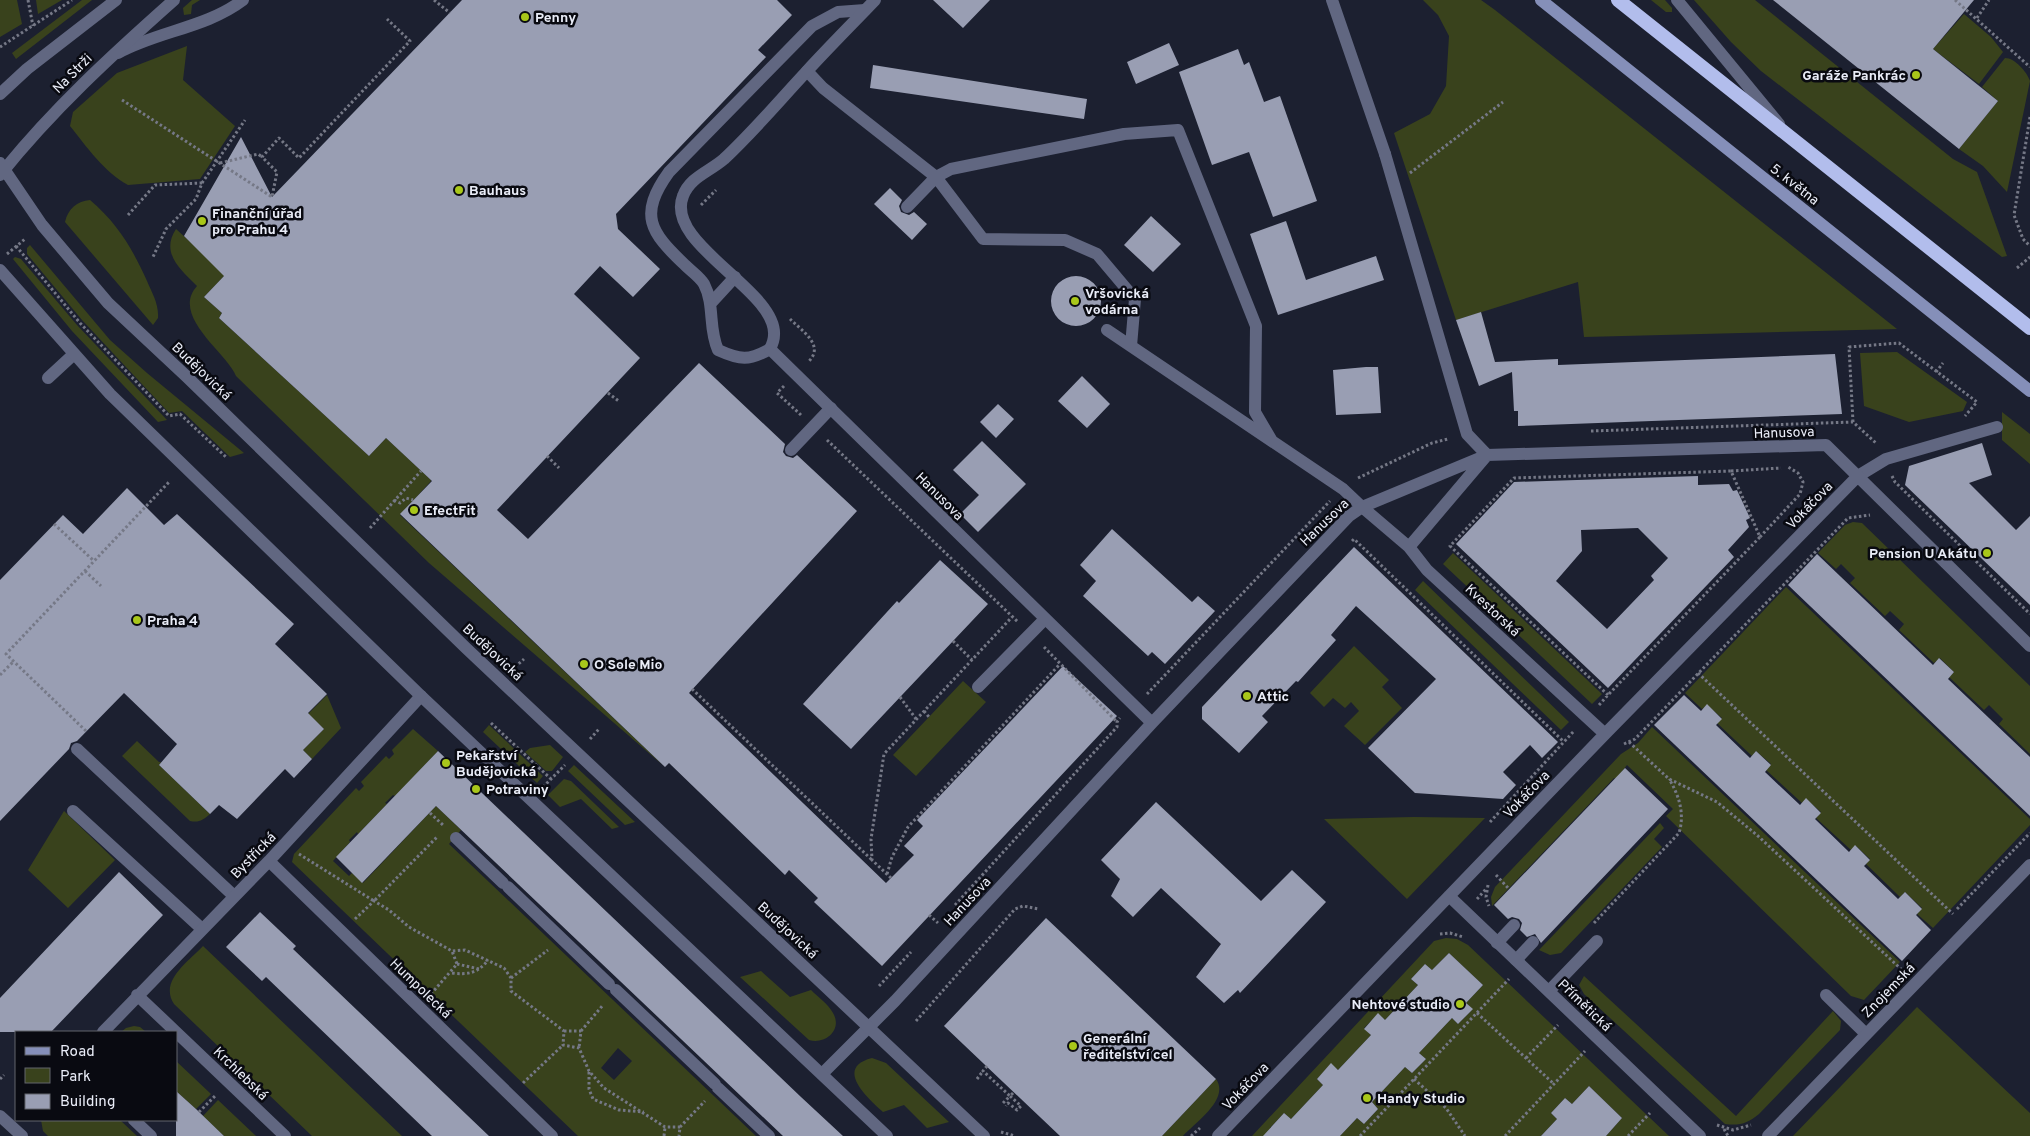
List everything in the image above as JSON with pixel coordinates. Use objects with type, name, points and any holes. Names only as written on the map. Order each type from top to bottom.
[{"type":"highway","points":[[1618,0],[2030,328]]},
{"type":"main road","name":"5. května","points":[[1541,0],[2030,391]]},
{"type":"street","name":"Na Strži","points":[[0,94],[27,69],[116,0]]},
{"type":"street","name":"Na Strži","points":[[2,170],[46,121],[101,65],[174,0]]},
{"type":"street","points":[[101,65],[136,44],[199,25],[231,9],[243,0]]},
{"type":"street","points":[[865,10],[838,12],[812,26],[669,172],[655,190],[651,208],[653,225],[661,242],[703,282],[712,302],[711,325],[713,339],[718,350],[738,359],[757,357],[770,349],[775,334],[770,319],[735,277],[692,236],[684,224],[681,211],[682,197],[691,182],[730,153],[875,0]]},
{"type":"street","points":[[1332,0],[1385,154],[1467,434],[1487,455],[1408,547]]},
{"type":"street","points":[[1677,0],[1788,136]]},
{"type":"street","points":[[807,71],[823,88],[936,177],[983,239],[1065,240],[1097,254],[1135,299],[1131,346]]},
{"type":"street","points":[[908,207],[936,177],[951,169],[1124,134],[1178,130],[1256,326],[1255,412],[1272,441]]},
{"type":"street","name":"Budějovická","points":[[2,170],[42,225],[108,303],[467,649],[984,1136]]},
{"type":"street","points":[[0,270],[110,394],[421,696],[887,1136]]},
{"type":"street","points":[[712,302],[735,277]]},
{"type":"street","name":"Kvestorská","points":[[1107,330],[1343,489],[1408,547],[1427,570],[1605,734]]},
{"type":"street","name":"Hanusova","points":[[770,349],[1044,620],[1152,723]]},
{"type":"street","points":[[48,378],[74,354]]},
{"type":"street","points":[[791,450],[831,408]]},
{"type":"street","name":"Vokáčova","points":[[1218,1136],[1605,734],[1858,476],[1884,454],[1997,427]]},
{"type":"street","name":"Hanusova","points":[[822,1074],[869,1027],[1152,723],[1349,516],[1362,507],[1487,455],[1826,445],[2030,646]]},
{"type":"street","points":[[978,687],[1044,620]]},
{"type":"street","name":"Bystřická","points":[[104,1031],[269,861],[421,696]]},
{"type":"street","points":[[77,749],[234,896]]},
{"type":"street","points":[[73,811],[202,929]]},
{"type":"street","points":[[456,838],[769,1136]]},
{"type":"street","name":"Humpolecká","points":[[269,861],[552,1136]]},
{"type":"street","name":"Znojemská","points":[[1768,1136],[2030,866]]},
{"type":"street","name":"Přímětická","points":[[1449,896],[1700,1136]]},
{"type":"street","points":[[1497,943],[1513,927]]},
{"type":"street","points":[[1549,991],[1597,941]]},
{"type":"street","points":[[1516,960],[1533,942]]},
{"type":"street","points":[[1826,995],[1866,1034]]},
{"type":"street","name":"Krchlebská","points":[[137,996],[175,1031]]},
{"type":"street","name":"Krchlebská","points":[[178,1034],[285,1136]]},
{"type":"street","points":[[0,1116],[19,1128]]},
{"type":"street","points":[[135,1121],[151,1136]]},
{"type":"path","points":[[28,0],[32,26]]},
{"type":"path","points":[[0,47],[72,0]]},
{"type":"path","points":[[434,0],[450,13]]},
{"type":"path","points":[[1955,0],[2030,67]]},
{"type":"path","points":[[1977,18],[1989,0]]},
{"type":"path","points":[[262,157],[279,138],[299,158],[410,41],[387,19]]},
{"type":"path","points":[[122,100],[272,197],[277,172],[258,154],[220,163]]},
{"type":"path","points":[[1393,180],[1414,172],[1502,102]]},
{"type":"path","points":[[2030,117],[2014,215],[2023,239],[2030,246]]},
{"type":"path","points":[[153,257],[166,230],[196,199],[202,183],[245,120]]},
{"type":"path","points":[[128,215],[156,185],[202,183]]},
{"type":"path","points":[[694,212],[722,184]]},
{"type":"path","points":[[7,254],[25,239]]},
{"type":"path","points":[[16,246],[80,323],[169,416],[180,414],[227,458]]},
{"type":"path","points":[[2017,268],[2030,258]]},
{"type":"path","points":[[783,312],[814,344],[813,357],[777,393],[1030,634],[1117,722]]},
{"type":"path","points":[[1963,418],[1977,402],[1899,343],[1849,347],[1854,422],[1884,454],[1895,482],[2030,614]]},
{"type":"path","points":[[1936,372],[1943,363]]},
{"type":"path","points":[[608,393],[620,402]]},
{"type":"path","points":[[1588,431],[1854,422]]},
{"type":"path","points":[[951,909],[1117,727],[1117,722],[1132,704],[1152,690],[1343,489],[1353,481],[1423,447],[1467,434]]},
{"type":"path","points":[[547,456],[559,468]]},
{"type":"path","points":[[1608,695],[1450,546],[1514,478],[1731,471],[1790,467],[1798,473],[1804,482],[1800,494],[1706,592]]},
{"type":"path","points":[[358,543],[421,471]]},
{"type":"path","points":[[1731,471],[1760,537]]},
{"type":"path","points":[[86,731],[6,654],[170,482]]},
{"type":"path","points":[[394,500],[400,503],[406,498],[413,500]]},
{"type":"path","points":[[1617,748],[1635,739],[1848,518],[1869,514],[1876,521]]},
{"type":"path","points":[[54,524],[94,561]]},
{"type":"path","points":[[1347,546],[1354,539],[1564,742]]},
{"type":"path","points":[[85,571],[101,586]]},
{"type":"path","points":[[872,860],[871,839],[884,754],[1012,617]]},
{"type":"path","points":[[953,640],[972,660]]},
{"type":"path","points":[[515,667],[524,659]]},
{"type":"path","points":[[0,675],[14,661]]},
{"type":"path","points":[[887,875],[892,857],[908,827],[1060,664]]},
{"type":"path","points":[[1698,673],[1953,914]]},
{"type":"path","points":[[692,689],[891,878]]},
{"type":"path","points":[[900,697],[916,719]]},
{"type":"path","points":[[924,711],[929,717]]},
{"type":"path","points":[[492,723],[551,779]]},
{"type":"path","points":[[531,800],[599,729]]},
{"type":"path","points":[[1629,742],[1669,779],[1717,802],[1758,836],[1901,969]]},
{"type":"path","points":[[1591,926],[1679,833],[1680,803],[1669,779]]},
{"type":"path","points":[[1946,921],[2030,833]]},
{"type":"path","points":[[342,932],[439,835]]},
{"type":"path","points":[[284,844],[389,910],[409,927],[452,951],[465,950],[504,968],[511,978],[512,991],[564,1031],[581,1031]]},
{"type":"path","points":[[1502,868],[1489,882],[1486,889],[1488,904],[1492,911],[1513,927]]},
{"type":"path","points":[[1495,875],[1509,889]]},
{"type":"path","points":[[916,1021],[1015,910],[1023,906],[1039,910]]},
{"type":"path","points":[[929,915],[938,923]]},
{"type":"path","points":[[932,930],[945,916]]},
{"type":"path","points":[[1437,935],[1450,933],[1466,938]]},
{"type":"path","points":[[511,978],[562,939]]},
{"type":"path","points":[[452,951],[458,964]]},
{"type":"path","points":[[879,986],[912,951]]},
{"type":"path","points":[[452,973],[467,975],[479,969],[488,960]]},
{"type":"path","points":[[1895,975],[1907,962]]},
{"type":"path","points":[[458,964],[479,969]]},
{"type":"path","points":[[418,1006],[452,973],[458,964]]},
{"type":"path","points":[[1360,1136],[1510,977],[1504,972]]},
{"type":"path","points":[[613,987],[581,1031],[579,1048],[589,1071],[604,1088],[645,1112],[665,1127],[680,1127]]},
{"type":"path","points":[[1477,1013],[1554,1084]]},
{"type":"path","points":[[1526,1058],[1558,1024]]},
{"type":"path","points":[[510,1095],[563,1045],[564,1031]]},
{"type":"path","points":[[563,1045],[579,1048]]},
{"type":"path","points":[[1504,1136],[1585,1051]]},
{"type":"path","points":[[977,1078],[987,1066]]},
{"type":"path","points":[[589,1071],[589,1089],[593,1099],[619,1110],[645,1112]]},
{"type":"path","points":[[983,1071],[1010,1096],[1021,1106],[1017,1110],[1008,1103],[1005,1104],[1010,1096],[1014,1092]]},
{"type":"path","points":[[0,1079],[4,1075]]},
{"type":"path","points":[[1414,1079],[1446,1108],[1465,1136]]},
{"type":"path","points":[[679,1136],[680,1127],[716,1086]]},
{"type":"path","points":[[200,1112],[213,1098]]},
{"type":"path","points":[[1628,1136],[1650,1113]]},
{"type":"path","points":[[1709,1119],[1724,1128],[1742,1129],[1757,1121]]},
{"type":"path","points":[[664,1136],[665,1127]]},
{"type":"path","points":[[1724,1128],[1728,1136]]},
{"type":"green space","points":[[0,0],[17,0],[22,24],[0,37]]},
{"type":"green space","points":[[36,0],[62,0],[38,14]]},
{"type":"green space","points":[[82,0],[92,0],[16,59],[12,53]]},
{"type":"green space","points":[[192,0],[200,0],[192,5],[191,14],[184,15],[183,8]]},
{"type":"green space","points":[[1423,0],[1481,0],[1897,329],[1584,337],[1578,282],[1456,320],[1394,133],[1430,114],[1446,86],[1449,36],[1438,15]]},
{"type":"green space","points":[[1651,0],[1665,0],[1672,8],[1672,12],[1666,12]]},
{"type":"green space","points":[[1694,0],[1755,0],[1953,159],[1977,172],[2007,256],[2002,257],[1761,71],[1731,42]]},
{"type":"green space","points":[[1964,14],[1991,37],[2003,52],[1979,84],[1933,49]]},
{"type":"green space","points":[[187,46],[183,80],[235,126],[200,179],[128,185],[111,174],[70,126],[73,112],[117,73]]},
{"type":"green space","points":[[2005,58],[2013,60],[2020,66],[2030,81],[2007,192],[1983,166],[1959,149],[1998,101],[1982,87]]},
{"type":"green space","points":[[90,200],[109,218],[130,247],[156,303],[158,318],[153,325],[65,222],[68,213],[74,206]]},
{"type":"green space","points":[[176,229],[226,274],[204,297],[222,313],[219,318],[369,456],[386,438],[430,479],[431,481],[400,515],[665,767],[429,563],[236,376],[195,322],[190,309],[191,298],[197,286],[179,267],[171,253],[170,246]]},
{"type":"green space","points":[[30,245],[110,340],[244,453],[230,457],[182,411],[169,413],[82,320],[27,254],[27,248]]},
{"type":"green space","points":[[15,257],[21,259],[77,325],[167,420],[158,422],[72,331],[13,259]]},
{"type":"green space","points":[[1897,352],[1967,402],[1963,411],[1909,422],[1864,406],[1860,353]]},
{"type":"green space","points":[[2002,412],[2030,434],[2030,464],[2002,440]]},
{"type":"green space","points":[[1853,522],[1862,523],[2030,686],[2030,754],[1999,724],[2003,719],[1989,705],[1984,710],[1949,677],[1954,672],[1940,658],[1934,663],[1899,630],[1904,624],[1890,611],[1885,616],[1850,583],[1855,578],[1841,564],[1836,569],[1818,553],[1845,525]]},
{"type":"green space","points":[[1453,553],[1602,694],[1592,704],[1443,564]]},
{"type":"green space","points":[[1423,581],[1569,722],[1561,730],[1415,590]]},
{"type":"green space","points":[[1786,587],[2030,819],[2030,825],[1933,928],[1917,914],[1922,908],[1905,892],[1900,897],[1866,864],[1870,859],[1856,846],[1851,850],[1816,818],[1821,812],[1806,799],[1802,803],[1766,770],[1771,764],[1756,751],[1752,756],[1717,723],[1722,718],[1707,705],[1702,709],[1685,693]]},
{"type":"green space","points":[[1354,646],[1389,680],[1382,687],[1402,708],[1365,745],[1344,726],[1359,711],[1351,702],[1345,708],[1333,698],[1324,707],[1310,693]]},
{"type":"green space","points":[[963,681],[986,702],[916,776],[893,755]]},
{"type":"green space","points":[[327,695],[341,728],[312,759],[303,750],[324,729],[308,714]]},
{"type":"green space","points":[[489,725],[543,776],[537,783],[483,732]]},
{"type":"green space","points":[[1652,727],[1900,962],[1864,1000],[1851,996],[1666,816],[1673,809],[1627,765],[1616,779],[1614,778],[1492,906],[1491,897],[1495,887],[1621,754],[1638,743]]},
{"type":"green space","points":[[413,729],[438,751],[395,796],[393,795],[385,803],[387,804],[358,834],[357,832],[349,840],[350,842],[333,861],[349,876],[352,873],[363,883],[436,806],[461,830],[449,844],[756,1136],[578,1136],[292,862],[294,854],[356,788],[359,791],[364,786],[361,782],[386,756],[389,759],[394,754],[392,750]],"holes":[[[618,1048],[632,1061],[614,1080],[601,1068]]]},
{"type":"green space","points":[[137,741],[161,762],[159,765],[210,814],[196,822],[190,821],[122,756]]},
{"type":"green space","points":[[550,745],[563,757],[552,771],[546,771],[525,752],[530,748]]},
{"type":"green space","points":[[574,765],[635,822],[625,825],[568,771]]},
{"type":"green space","points":[[564,779],[571,781],[619,827],[612,829],[581,799],[560,807],[548,795]]},
{"type":"green space","points":[[64,811],[115,860],[68,908],[28,870]]},
{"type":"green space","points":[[1485,818],[1407,899],[1324,819]]},
{"type":"green space","points":[[1660,823],[1664,828],[1654,839],[1662,847],[1561,953],[1550,955],[1539,950]]},
{"type":"green space","points":[[1446,938],[1457,939],[1468,945],[1669,1136],[1606,1136],[1622,1118],[1589,1086],[1572,1104],[1565,1098],[1551,1113],[1557,1119],[1541,1136],[1340,1136],[1357,1118],[1364,1124],[1378,1109],[1372,1102],[1405,1067],[1412,1073],[1426,1059],[1419,1053],[1452,1018],[1458,1024],[1472,1010],[1466,1003],[1483,985],[1449,953],[1432,970],[1425,964],[1411,979],[1418,985],[1385,1020],[1378,1014],[1364,1028],[1371,1035],[1338,1070],[1331,1064],[1317,1079],[1323,1085],[1291,1119],[1284,1113],[1270,1128],[1275,1136],[1252,1136],[1434,941]]},
{"type":"green space","points":[[203,946],[402,1136],[312,1136],[174,1004],[170,996],[170,987],[177,972]]},
{"type":"green space","points":[[761,971],[790,997],[811,990],[833,1013],[836,1025],[831,1035],[821,1040],[809,1040],[740,977]]},
{"type":"green space","points":[[1584,976],[1736,1116],[1833,1011],[1841,1021],[1840,1030],[1759,1114],[1744,1123],[1735,1125],[1725,1124],[1584,994],[1579,985]]},
{"type":"green space","points":[[1917,1007],[2030,1113],[2030,1136],[1793,1136]]},
{"type":"green space","points":[[134,1026],[140,1027],[145,1031],[122,1031]]},
{"type":"green space","points":[[872,1058],[886,1063],[949,1122],[927,1128],[904,1105],[883,1112],[863,1092],[855,1076],[855,1069],[861,1063]]},
{"type":"green space","points":[[178,1063],[211,1094],[196,1109],[178,1093]]},
{"type":"green space","points":[[1216,1079],[1219,1094],[1210,1110],[1183,1136],[1162,1136]]},
{"type":"green space","points":[[218,1100],[256,1136],[224,1136],[203,1116]]},
{"type":"green space","points":[[41,1121],[121,1121],[137,1136],[48,1136],[43,1131]]},
{"type":"building","points":[[462,0],[777,0],[792,15],[758,50],[766,57],[616,214],[618,229],[660,269],[633,297],[600,266],[574,294],[640,358],[497,510],[528,539],[699,363],[785,444],[783,452],[786,456],[793,458],[797,455],[857,511],[689,693],[886,883],[914,855],[904,846],[923,826],[917,820],[1063,666],[1117,716],[882,966],[814,902],[818,898],[789,870],[785,875],[669,763],[665,767],[400,514],[432,481],[386,438],[369,456],[219,318],[222,313],[204,297],[224,276],[184,236],[241,137],[272,197]]},
{"type":"building","points":[[933,0],[990,0],[963,28]]},
{"type":"building","name":"Garáže Pankrác","points":[[1773,0],[1974,0],[1933,49],[1998,101],[1959,149]]},
{"type":"building","points":[[1169,43],[1179,65],[1136,84],[1127,62]]},
{"type":"building","points":[[1238,49],[1244,65],[1249,62],[1264,102],[1280,96],[1317,201],[1273,217],[1249,152],[1212,165],[1179,72]]},
{"type":"building","points":[[873,65],[1087,99],[1084,119],[870,88]]},
{"type":"building","points":[[890,188],[902,200],[899,206],[901,212],[909,215],[914,212],[927,224],[912,240],[874,204]]},
{"type":"building","points":[[1151,216],[1181,244],[1153,272],[1124,245]]},
{"type":"building","points":[[1286,221],[1306,280],[1376,256],[1384,280],[1278,315],[1250,234]]},
{"type":"building","name":"Vršovická vodárna","points":[[1071,276],[1081,276],[1094,283],[1101,296],[1101,306],[1094,319],[1081,326],[1071,326],[1062,322],[1055,315],[1051,306],[1051,296],[1055,287],[1062,280]]},
{"type":"building","points":[[1481,312],[1495,362],[1558,359],[1558,365],[1835,354],[1842,414],[1518,426],[1518,411],[1514,411],[1512,372],[1479,386],[1456,320]]},
{"type":"building","points":[[1378,367],[1381,413],[1336,415],[1333,370]]},
{"type":"building","points":[[1082,376],[1110,404],[1087,428],[1058,401]]},
{"type":"building","points":[[998,404],[1014,419],[996,438],[980,422]]},
{"type":"building","points":[[982,441],[1026,484],[978,532],[960,514],[979,495],[953,470]]},
{"type":"building","points":[[1982,443],[1992,475],[1969,483],[2016,530],[2030,516],[2030,605],[1905,485],[1909,466]]},
{"type":"building","points":[[1698,476],[1698,485],[1729,484],[1733,491],[1737,490],[1750,518],[1746,520],[1749,527],[1728,550],[1734,557],[1608,688],[1456,544],[1514,482]],"holes":[[[1638,528],[1668,558],[1651,576],[1654,580],[1607,629],[1556,581],[1582,551],[1581,530]]]},
{"type":"building","points":[[127,488],[164,525],[177,514],[294,624],[275,644],[327,694],[308,713],[324,729],[303,750],[312,759],[294,778],[285,769],[237,819],[219,805],[210,814],[159,765],[177,744],[124,693],[77,741],[71,743],[69,749],[0,821],[0,580],[63,515],[83,534]]},
{"type":"building","points":[[1112,529],[1192,602],[1198,596],[1215,611],[1165,664],[1152,652],[1148,656],[1083,596],[1096,581],[1080,565]]},
{"type":"building","points":[[1354,547],[1558,742],[1542,758],[1530,745],[1503,772],[1516,785],[1503,799],[1415,793],[1368,748],[1436,679],[1356,606],[1331,635],[1336,640],[1298,682],[1296,681],[1262,716],[1268,722],[1239,753],[1202,719],[1202,707]]},
{"type":"building","points":[[1817,554],[1933,665],[1939,658],[1954,672],[1948,679],[2030,757],[2030,816],[1788,585]]},
{"type":"building","points":[[940,560],[988,604],[851,749],[803,704],[897,601],[899,603]]},
{"type":"building","points":[[1684,695],[1701,711],[1707,704],[1722,719],[1716,725],[1750,758],[1756,751],[1771,765],[1765,772],[1800,805],[1806,798],[1821,813],[1815,819],[1849,852],[1855,845],[1870,860],[1864,866],[1898,899],[1905,892],[1922,909],[1916,915],[1931,930],[1902,961],[1654,725]]},
{"type":"building","points":[[438,751],[843,1136],[783,1136],[436,806],[362,883],[336,857]]},
{"type":"building","points":[[1625,768],[1668,809],[1541,943],[1535,934],[1527,937],[1520,930],[1522,923],[1519,919],[1512,917],[1508,919],[1494,905]]},
{"type":"building","points":[[1156,802],[1261,901],[1292,870],[1326,902],[1240,993],[1238,990],[1224,1003],[1196,977],[1221,944],[1161,888],[1133,917],[1111,896],[1120,879],[1101,860]]},
{"type":"building","points":[[119,872],[163,915],[52,1031],[0,1032],[0,998]]},
{"type":"building","points":[[260,912],[296,946],[293,949],[489,1136],[432,1136],[266,977],[262,981],[226,947]]},
{"type":"building","name":"Generální ředitelství cel","points":[[1046,918],[1216,1079],[1162,1136],[1060,1136],[944,1026]]},
{"type":"building","points":[[1449,953],[1483,985],[1466,1003],[1473,1009],[1458,1024],[1452,1018],[1419,1053],[1426,1059],[1412,1073],[1405,1067],[1372,1102],[1378,1109],[1364,1124],[1357,1118],[1340,1136],[1263,1136],[1284,1113],[1291,1119],[1323,1085],[1317,1079],[1331,1063],[1338,1070],[1371,1035],[1364,1029],[1378,1013],[1385,1020],[1418,985],[1411,979],[1425,964],[1432,970]]},
{"type":"building","points":[[1589,1086],[1622,1118],[1606,1136],[1541,1136],[1557,1119],[1551,1113],[1565,1098],[1572,1104]]},
{"type":"building","points":[[178,1093],[224,1136],[176,1136]]},
{"type":"place","name":"Penny","points":[[525,17]]},
{"type":"place","name":"Garáže Pankrác","points":[[1916,75]]},
{"type":"place","name":"Bauhaus","points":[[459,190]]},
{"type":"place","name":"Finanční úřad pro Prahu 4","points":[[202,221]]},
{"type":"place","name":"Vršovická vodárna","points":[[1075,301]]},
{"type":"place","name":"EfectFit","points":[[414,510]]},
{"type":"place","name":"Pension U Akátu","points":[[1987,553]]},
{"type":"place","name":"Praha 4","points":[[137,620]]},
{"type":"place","name":"O Sole Mio","points":[[584,664]]},
{"type":"place","name":"Attic","points":[[1247,696]]},
{"type":"place","name":"Pekařství Budějovická","points":[[446,763]]},
{"type":"place","name":"Potraviny","points":[[476,789]]},
{"type":"place","name":"Nehtové studio","points":[[1460,1004]]},
{"type":"place","name":"Generální ředitelství cel","points":[[1073,1046]]},
{"type":"place","name":"Handy Studio","points":[[1367,1098]]}]
